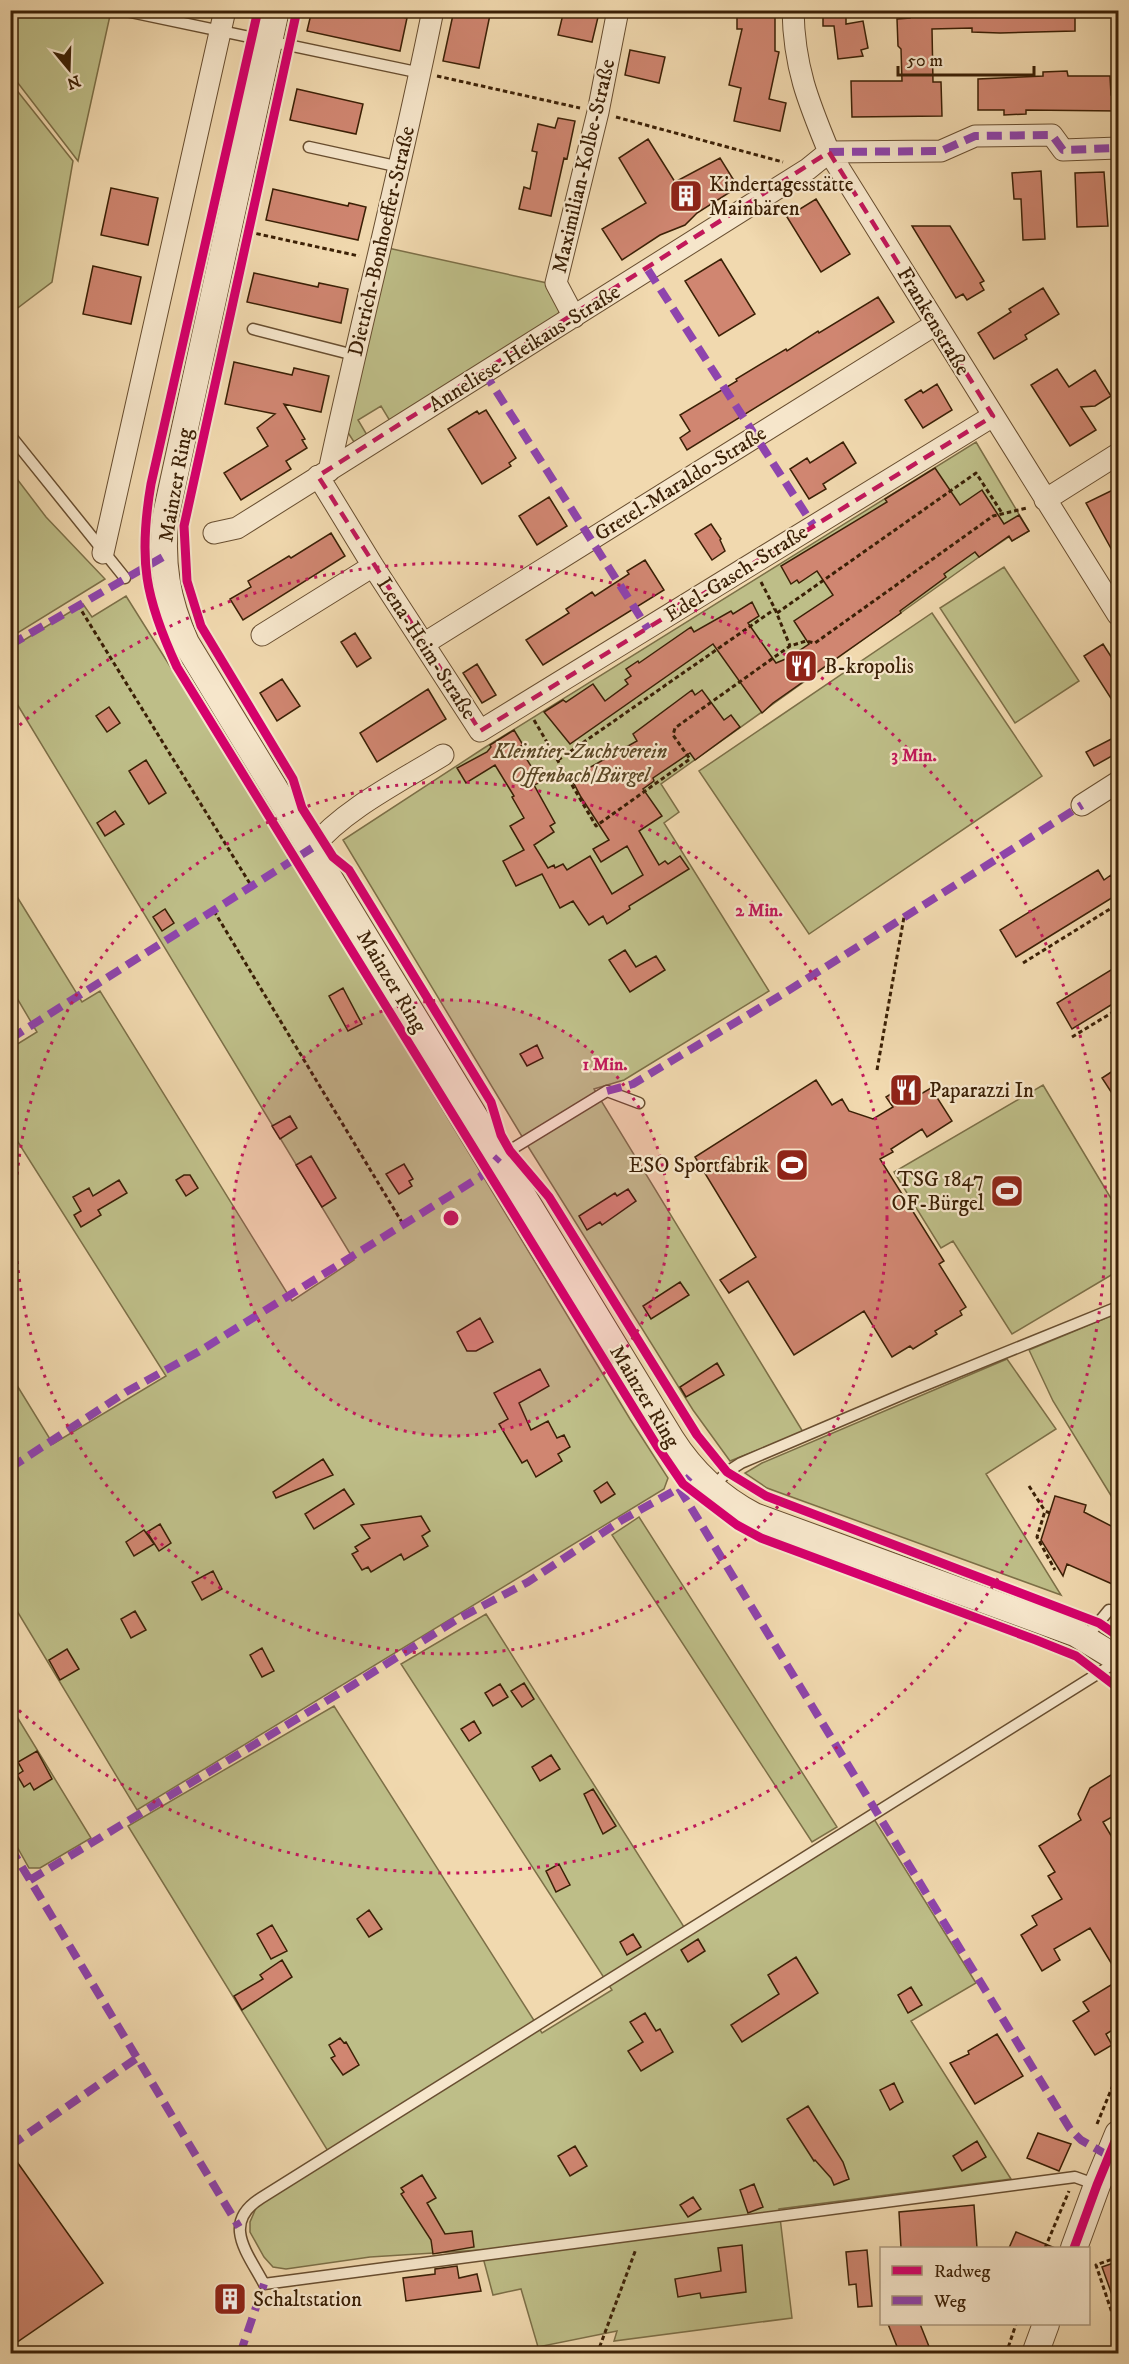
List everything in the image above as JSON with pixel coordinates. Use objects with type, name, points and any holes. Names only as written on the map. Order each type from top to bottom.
[{"type":"street","points":[[103,552],[225,10]]},
{"type":"street","name":"Mainzer Ring","points":[[276,10],[166,515],[163,556],[165,580],[177,623],[186,643],[675,1446],[694,1472],[742,1510],[785,1529],[1086,1638],[1119,1660]]},
{"type":"street","name":"Dietrich-Bonhoeffer-Straße","points":[[324,474],[379,261],[433,10]]},
{"type":"street","name":"Maximilian-Kolbe-Straße","points":[[574,317],[556,283],[598,112],[618,10]]},
{"type":"street","name":"Frankenstraße","points":[[794,10],[798,66],[811,108],[829,152],[1119,615]]},
{"type":"street","points":[[829,152],[941,151],[975,136],[1052,135],[1063,150],[1119,148]]},
{"type":"street","name":"Anneliese-Heikaus-Straße","points":[[214,533],[237,528],[808,169],[829,152]]},
{"type":"street","name":"Gretel-Maraldo-Straße","points":[[425,643],[936,324]]},
{"type":"street","name":"Edel-Gasch-Straße","points":[[480,731],[993,416]]},
{"type":"street","points":[[1045,500],[1119,454]]},
{"type":"street","name":"Lena-Heim-Straße","points":[[324,474],[373,566],[480,731]]},
{"type":"street","name":"Lena-Heim-Straße","points":[[262,635],[373,566]]},
{"type":"street","points":[[312,848],[320,837],[356,810],[443,755]]},
{"type":"street","points":[[1082,805],[1119,782]]},
{"type":"street","points":[[1074,2247],[1119,2134]]},
{"type":"street","points":[[1035,2354],[1046,2325]]},
{"type":"lane","points":[[121,10],[420,73]]},
{"type":"lane","points":[[309,147],[400,167]]},
{"type":"lane","points":[[253,330],[354,355]]},
{"type":"lane","points":[[10,435],[125,578]]},
{"type":"lane","points":[[499,1157],[607,1091],[639,1103]]},
{"type":"lane","points":[[712,1488],[727,1472],[741,1463],[908,1392],[1119,1307]]},
{"type":"lane","points":[[1086,1638],[1109,1610],[1119,1612]]},
{"type":"lane","points":[[1097,2185],[1075,2177],[264,2284],[241,2241],[239,2227],[243,2214],[254,2202],[1119,1660]]},
{"type":"path","points":[[230,228],[379,261]]},
{"type":"path","points":[[558,760],[976,473],[1002,513]]},
{"type":"path","points":[[525,704],[596,826],[690,759],[673,735],[675,728],[790,646],[806,641],[815,643],[993,516],[1021,511],[1045,500]]},
{"type":"path","points":[[751,563],[776,611],[790,646]]},
{"type":"path","points":[[78,605],[252,887]]},
{"type":"path","points":[[1023,963],[1119,904]]},
{"type":"path","points":[[214,911],[403,1224]]},
{"type":"path","points":[[877,1070],[904,916]]},
{"type":"path","points":[[1072,1037],[1119,1009]]},
{"type":"path","points":[[1029,1486],[1044,1511],[1050,1513]]},
{"type":"path","points":[[1044,1511],[1037,1537],[1054,1570]]},
{"type":"path","points":[[597,2354],[642,2233]]},
{"type":"path","points":[[1119,2257],[1096,2265],[1119,2331]]},
{"type":"path","points":[[1006,2354],[1016,2325]]},
{"type":"highlighted area","points":[[829,152],[993,416],[480,731],[318,476]]},
{"type":"green space","points":[[11,10],[111,11],[78,161],[11,74]]},
{"type":"green space","points":[[11,83],[73,161],[52,282],[11,313]]},
{"type":"green space","points":[[388,248],[547,283],[561,303],[558,315],[390,421],[381,406],[358,420],[367,435],[354,442],[347,431]]},
{"type":"green space","name":"Kleintier-Zuchtverein Offenbach/Bürgel","points":[[976,442],[1029,531],[1012,541],[1009,537],[979,557],[661,784],[679,812],[664,823],[769,991],[624,1080],[594,1089],[803,1432],[730,1461],[693,1410],[529,1148],[343,840],[484,748]]},
{"type":"green space","points":[[11,471],[46,517],[105,579],[11,637]]},
{"type":"green space","points":[[1004,567],[1079,681],[1015,723],[940,608]]},
{"type":"green space","points":[[126,596],[296,867],[668,1478],[664,1489],[137,1810],[11,1601],[10,1374],[53,1444],[166,1376],[11,1131],[11,1048],[37,1032],[11,988],[11,887],[82,1002],[100,991],[292,1301],[354,1260],[11,694],[11,648],[83,604],[92,617]]},
{"type":"green space","points":[[932,613],[1042,776],[809,934],[699,771]]},
{"type":"green space","name":"TSG 1847 OF-Bürgel","points":[[1043,1085],[1118,1210],[1118,1271],[1012,1334],[953,1241],[941,1248],[894,1172]]},
{"type":"green space","points":[[1118,1313],[1118,1507],[1053,1401],[1029,1350]]},
{"type":"green space","points":[[1007,1359],[1056,1429],[986,1474],[1061,1595],[767,1488],[745,1473],[762,1463]]},
{"type":"green space","points":[[639,1517],[837,1827],[812,1842],[612,1535]]},
{"type":"green space","points":[[486,1614],[689,1935],[874,1819],[976,1983],[911,2021],[1011,2179],[779,2209],[792,2318],[614,2341],[617,2331],[538,2347],[521,2289],[493,2295],[481,2250],[370,2257],[286,2269],[273,2267],[264,2257],[250,2232],[250,2222],[256,2208],[328,2151],[128,1826],[334,1706],[542,2033],[612,1990],[401,1664]]},
{"type":"green space","points":[[11,1707],[91,1838],[40,1868],[29,1868],[11,1836]]},
{"type":"building","points":[[312,10],[350,10],[378,16],[379,12],[407,18],[400,51],[307,31]]},
{"type":"building","points":[[454,10],[491,10],[479,68],[443,61]]},
{"type":"building","points":[[564,10],[599,13],[592,42],[558,35]]},
{"type":"building","points":[[737,10],[775,10],[775,51],[779,52],[769,99],[786,103],[780,131],[734,121],[741,88],[729,85],[742,29],[737,29]]},
{"type":"building","points":[[823,10],[846,10],[846,24],[863,21],[868,48],[861,50],[863,56],[838,59],[834,26],[823,26]]},
{"type":"building","points":[[909,10],[1075,10],[1075,31],[1000,33],[972,32],[972,28],[932,29],[933,82],[941,82],[942,116],[852,117],[851,81],[902,81],[897,19],[910,18]]},
{"type":"building","points":[[630,50],[665,57],[659,83],[625,75]]},
{"type":"building","points":[[1067,71],[1068,76],[1110,76],[1111,95],[1119,95],[1119,111],[1026,110],[1026,114],[1004,115],[1004,110],[978,110],[978,79],[1043,76],[1043,72]]},
{"type":"building","points":[[297,89],[363,104],[356,134],[290,120]]},
{"type":"building","points":[[558,118],[575,121],[551,216],[519,209],[524,187],[530,189],[537,152],[532,151],[538,124],[555,128]]},
{"type":"building","name":"Kindertagesstätte Mainbären","points":[[648,139],[675,182],[720,158],[738,187],[697,213],[685,225],[660,235],[622,260],[602,229],[646,203],[619,158]]},
{"type":"building","points":[[1041,171],[1045,239],[1023,240],[1021,199],[1014,199],[1012,173]]},
{"type":"building","points":[[1104,172],[1108,226],[1077,227],[1075,173]]},
{"type":"building","points":[[111,188],[158,198],[148,245],[101,235]]},
{"type":"building","points":[[273,189],[348,206],[349,203],[366,207],[358,240],[266,220]]},
{"type":"building","points":[[816,199],[850,254],[821,272],[787,217]]},
{"type":"building","points":[[912,226],[950,226],[984,281],[980,283],[984,290],[967,300],[963,294],[956,298]]},
{"type":"building","points":[[721,259],[755,314],[719,336],[685,281]]},
{"type":"building","points":[[93,266],[141,277],[131,324],[83,314]]},
{"type":"building","points":[[254,273],[318,287],[319,283],[348,289],[341,323],[247,302]]},
{"type":"building","points":[[1043,288],[1059,314],[1025,335],[1027,339],[994,359],[978,333],[1011,312],[1009,309]]},
{"type":"building","points":[[878,297],[894,322],[687,450],[680,438],[690,431],[680,415],[786,349],[787,351],[818,331],[819,333]]},
{"type":"building","points":[[234,362],[292,375],[294,368],[329,376],[321,412],[284,404],[305,439],[302,440],[307,448],[286,461],[291,469],[241,500],[224,473],[268,446],[257,428],[275,414],[225,404]]},
{"type":"building","points":[[1057,369],[1069,387],[1095,370],[1111,396],[1095,406],[1081,407],[1096,430],[1070,446],[1031,385]]},
{"type":"building","points":[[937,384],[952,410],[923,428],[905,400]]},
{"type":"building","points":[[486,410],[516,458],[509,463],[511,466],[482,484],[448,429],[477,411],[479,414]]},
{"type":"building","points":[[843,442],[856,463],[823,484],[826,489],[809,499],[790,469],[807,458],[810,463]]},
{"type":"building","points":[[935,468],[960,505],[982,490],[1004,524],[1019,515],[1029,531],[1012,541],[1009,536],[979,557],[975,552],[944,574],[946,577],[900,611],[901,613],[762,713],[713,644],[570,744],[544,712],[563,700],[566,702],[593,684],[605,701],[628,684],[625,680],[631,676],[626,669],[638,661],[639,663],[691,627],[694,632],[731,611],[733,614],[752,602],[759,616],[748,623],[776,663],[788,658],[809,644],[794,621],[833,595],[817,571],[799,583],[797,580],[791,584],[781,566],[887,502],[885,499]]},
{"type":"building","points":[[1119,487],[1119,563],[1086,503]]},
{"type":"building","points":[[549,497],[567,526],[537,545],[519,516]]},
{"type":"building","points":[[711,524],[721,539],[725,551],[712,560],[695,534]]},
{"type":"building","points":[[331,533],[345,556],[243,620],[230,599],[251,587],[248,581]]},
{"type":"building","points":[[645,560],[664,590],[543,665],[526,640],[569,613],[566,609],[592,592],[595,596],[629,574],[627,571]]},
{"type":"building","points":[[355,633],[371,658],[357,667],[341,642]]},
{"type":"building","points":[[1103,644],[1119,669],[1119,711],[1084,656]]},
{"type":"building","points":[[477,664],[496,695],[482,703],[463,673]]},
{"type":"building","points":[[282,679],[300,706],[277,721],[260,693]]},
{"type":"building","points":[[428,689],[446,719],[377,762],[360,733]]},
{"type":"building","points":[[692,690],[695,695],[702,690],[724,720],[731,715],[740,727],[695,760],[690,753],[653,778],[654,781],[643,789],[662,816],[639,831],[659,865],[665,861],[668,864],[680,856],[689,869],[629,906],[630,909],[607,924],[603,916],[589,925],[573,901],[560,908],[542,874],[516,886],[503,861],[524,850],[510,826],[524,818],[512,797],[514,796],[495,765],[466,783],[457,768],[487,752],[490,745],[514,730],[523,745],[519,747],[541,782],[534,785],[555,823],[550,826],[554,832],[534,845],[548,868],[554,865],[555,868],[563,864],[567,870],[590,856],[612,894],[643,875],[627,846],[601,862],[593,849],[609,840],[571,778],[637,741],[633,734]]},
{"type":"building","points":[[109,707],[120,723],[107,732],[96,716]]},
{"type":"building","points":[[1119,735],[1119,752],[1094,766],[1086,752]]},
{"type":"building","points":[[146,760],[166,793],[149,804],[129,771]]},
{"type":"building","points":[[115,811],[124,824],[105,836],[97,823]]},
{"type":"building","points":[[1098,870],[1104,880],[1111,875],[1119,887],[1113,893],[1115,896],[1016,957],[1000,930]]},
{"type":"building","points":[[165,909],[174,923],[162,931],[153,917]]},
{"type":"building","points":[[625,950],[636,967],[656,956],[665,970],[630,992],[609,960]]},
{"type":"building","points":[[1119,965],[1119,1000],[1072,1029],[1057,1003]]},
{"type":"building","points":[[343,988],[362,1024],[348,1031],[329,996]]},
{"type":"building","points":[[537,1045],[543,1058],[527,1066],[520,1054]]},
{"type":"building","points":[[1119,1067],[1119,1104],[1102,1078]]},
{"type":"building","points":[[816,1080],[832,1105],[842,1099],[849,1111],[873,1119],[893,1107],[886,1097],[913,1080],[921,1094],[931,1088],[952,1121],[927,1137],[922,1129],[891,1149],[893,1152],[880,1159],[944,1261],[939,1264],[966,1307],[960,1311],[962,1315],[935,1331],[937,1334],[913,1349],[910,1346],[892,1357],[864,1311],[794,1355],[748,1281],[729,1293],[720,1280],[756,1257],[695,1157]]},
{"type":"building","points":[[290,1116],[297,1128],[280,1139],[272,1126]]},
{"type":"building","points":[[311,1156],[336,1198],[322,1207],[296,1165]]},
{"type":"building","points":[[404,1164],[413,1179],[409,1181],[412,1186],[399,1194],[386,1174]]},
{"type":"building","points":[[184,1175],[190,1175],[198,1188],[186,1196],[176,1180]]},
{"type":"building","points":[[119,1180],[127,1193],[98,1210],[101,1215],[81,1227],[74,1215],[81,1211],[73,1197],[89,1188],[93,1196]]},
{"type":"building","points":[[628,1189],[636,1201],[602,1225],[600,1222],[587,1230],[579,1216],[615,1193],[617,1196]]},
{"type":"building","points":[[680,1282],[689,1295],[651,1319],[643,1306]]},
{"type":"building","points":[[480,1318],[493,1342],[476,1351],[467,1351],[457,1332]]},
{"type":"building","points":[[717,1363],[724,1375],[686,1397],[680,1387]]},
{"type":"building","points":[[540,1369],[549,1386],[519,1403],[531,1430],[548,1421],[557,1438],[564,1435],[570,1447],[558,1454],[562,1461],[536,1477],[527,1460],[522,1463],[499,1424],[508,1419],[494,1393]]},
{"type":"building","points":[[323,1459],[333,1475],[276,1498],[273,1492]]},
{"type":"building","points":[[607,1482],[615,1494],[601,1503],[594,1491]]},
{"type":"building","points":[[344,1489],[354,1504],[314,1529],[305,1514]]},
{"type":"building","points":[[1055,1496],[1086,1505],[1084,1512],[1119,1530],[1119,1587],[1067,1564],[1063,1576],[1041,1540]]},
{"type":"building","points":[[421,1516],[430,1531],[422,1536],[428,1546],[404,1560],[401,1554],[371,1572],[368,1567],[362,1570],[352,1554],[358,1551],[355,1547],[370,1538],[361,1525]]},
{"type":"building","points":[[160,1524],[171,1543],[159,1551],[147,1532]]},
{"type":"building","points":[[144,1530],[154,1544],[134,1556],[126,1542]]},
{"type":"building","points":[[213,1571],[222,1589],[202,1600],[192,1582]]},
{"type":"building","points":[[135,1611],[146,1630],[131,1638],[121,1619]]},
{"type":"building","points":[[262,1648],[274,1671],[262,1677],[250,1655]]},
{"type":"building","points":[[67,1649],[79,1669],[60,1680],[49,1660]]},
{"type":"building","points":[[524,1683],[534,1699],[522,1707],[511,1691]]},
{"type":"building","points":[[500,1684],[508,1697],[493,1706],[485,1693]]},
{"type":"building","points":[[474,1721],[481,1733],[469,1741],[461,1729]]},
{"type":"building","points":[[37,1751],[52,1779],[34,1790],[30,1783],[24,1787],[17,1775],[23,1771],[18,1762]]},
{"type":"building","points":[[551,1755],[560,1769],[540,1781],[532,1767]]},
{"type":"building","points":[[1119,1770],[1119,1813],[1103,1822],[1119,1849],[1119,1976],[1090,1928],[1054,1949],[1060,1960],[1042,1971],[1021,1935],[1037,1925],[1032,1916],[1062,1899],[1048,1876],[1055,1872],[1039,1846],[1081,1820],[1078,1814],[1090,1788]]},
{"type":"building","points":[[593,1789],[616,1826],[603,1834],[584,1794]]},
{"type":"building","points":[[559,1864],[570,1885],[556,1892],[546,1871]]},
{"type":"building","points":[[369,1910],[382,1929],[369,1937],[357,1919]]},
{"type":"building","points":[[272,1925],[287,1951],[271,1959],[257,1934]]},
{"type":"building","points":[[633,1934],[641,1947],[627,1955],[620,1942]]},
{"type":"building","points":[[698,1939],[705,1951],[688,1962],[681,1950]]},
{"type":"building","points":[[796,1957],[818,1993],[742,2042],[731,2025],[779,1994],[768,1975]]},
{"type":"building","points":[[282,1960],[292,1977],[242,2010],[234,1996],[263,1979],[260,1975]]},
{"type":"building","points":[[1119,1980],[1119,2026],[1106,2034],[1112,2045],[1095,2055],[1073,2021],[1089,2011],[1083,2002]]},
{"type":"building","points":[[911,1987],[922,2005],[908,2013],[898,1995]]},
{"type":"building","points":[[645,2013],[656,2031],[660,2029],[673,2052],[641,2071],[628,2051],[643,2042],[630,2022]]},
{"type":"building","points":[[997,2034],[1023,2076],[975,2104],[950,2063],[969,2054],[968,2051]]},
{"type":"building","points":[[340,2038],[344,2043],[346,2042],[359,2065],[343,2075],[331,2058],[335,2056],[329,2045]]},
{"type":"building","points":[[894,2083],[903,2102],[890,2110],[880,2090]]},
{"type":"building","points":[[808,2106],[843,2162],[849,2179],[834,2185],[831,2178],[814,2161],[787,2119]]},
{"type":"building","points":[[1038,2133],[1071,2144],[1059,2171],[1027,2158]]},
{"type":"building","points":[[977,2141],[986,2157],[962,2171],[953,2156]]},
{"type":"building","points":[[575,2146],[587,2166],[570,2176],[558,2156]]},
{"type":"building","points":[[10,2152],[103,2283],[10,2347]]},
{"type":"building","points":[[422,2175],[436,2198],[427,2203],[445,2234],[472,2231],[474,2247],[433,2254],[431,2240],[401,2194],[404,2192],[401,2188]]},
{"type":"building","points":[[754,2184],[763,2207],[748,2213],[740,2190]]},
{"type":"building","points":[[693,2197],[701,2209],[688,2217],[680,2205]]},
{"type":"building","points":[[974,2205],[977,2247],[901,2247],[899,2212]]},
{"type":"building","points":[[1016,2232],[1053,2247],[1009,2247]]},
{"type":"building","points":[[742,2245],[746,2292],[701,2298],[700,2293],[678,2297],[675,2279],[721,2271],[718,2248]]},
{"type":"building","points":[[867,2250],[872,2306],[858,2307],[856,2284],[849,2285],[846,2252]]},
{"type":"building","points":[[1119,2261],[1119,2306],[1116,2306],[1102,2267]]},
{"type":"building","points":[[457,2266],[459,2278],[477,2274],[481,2291],[406,2301],[403,2278],[435,2274],[435,2269]]},
{"type":"building","points":[[888,2325],[920,2325],[932,2354],[900,2354]]},
{"type":"marked path","points":[[829,152],[941,151],[975,136],[1052,135],[1063,150],[1118,148]]},
{"type":"marked path","points":[[648,270],[813,525]]},
{"type":"marked path","points":[[484,372],[648,629]]},
{"type":"marked path","points":[[10,645],[163,557]]},
{"type":"marked path","points":[[607,1091],[633,1084],[786,992],[1082,805]]},
{"type":"marked path","points":[[10,1039],[312,848]]},
{"type":"marked path","points":[[10,1468],[126,1392],[198,1352],[480,1177],[499,1157]]},
{"type":"marked path","points":[[30,1880],[353,1685],[456,1620],[528,1582],[622,1520],[679,1488],[694,1472]]},
{"type":"marked path","points":[[679,1488],[1070,2129],[1081,2140],[1109,2156]]},
{"type":"marked path","points":[[10,1847],[239,2227]]},
{"type":"marked path","points":[[10,2146],[137,2058]]},
{"type":"marked path","points":[[240,2354],[264,2284]]},
{"type":"cycle path","points":[[258,10],[151,484],[147,511],[145,557],[151,599],[177,667],[657,1446],[683,1484],[737,1525],[761,1538],[1076,1656],[1118,1688]]},
{"type":"cycle path","points":[[297,10],[184,526],[187,581],[201,626],[293,779],[302,808],[333,857],[349,870],[491,1102],[501,1135],[510,1151],[549,1197],[697,1435],[727,1472],[766,1496],[1099,1623],[1118,1636]]},
{"type":"cycle path","points":[[1074,2247],[1118,2134]]},
{"type":"place","name":"Kindertagesstätte Mainbären","points":[[686,196]]},
{"type":"place","name":"B-kropolis","points":[[801,666]]},
{"type":"place","name":"Paparazzi In","points":[[906,1090]]},
{"type":"place","name":"ESO Sportfabrik","points":[[792,1165]]},
{"type":"place","name":"TSG 1847 OF-Bürgel","points":[[1007,1191]]},
{"type":"place","name":"Schaltstation","points":[[230,2299]]}]
